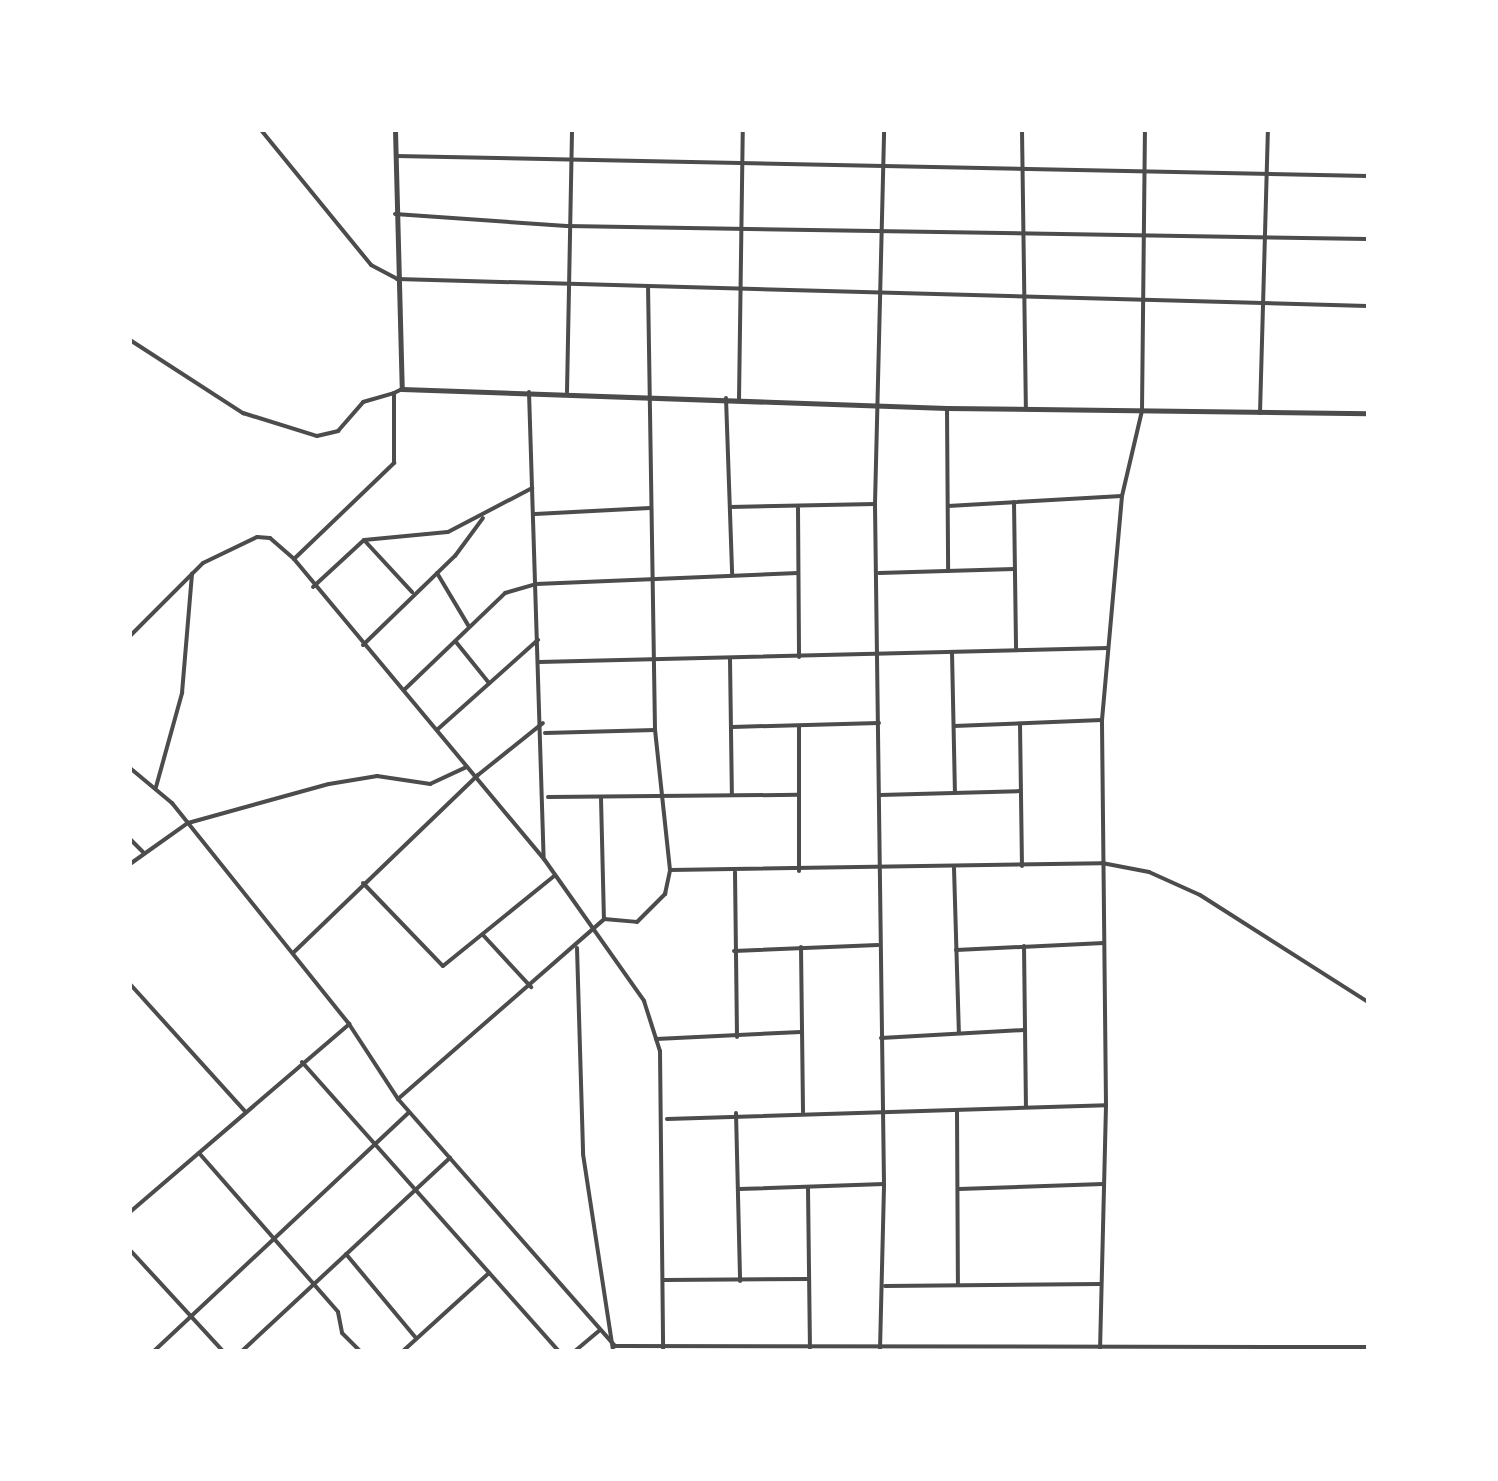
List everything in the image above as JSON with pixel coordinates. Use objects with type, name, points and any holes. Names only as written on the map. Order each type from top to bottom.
[{"type":"street","points":[[261,130],[371,265],[396,279],[1368,306]]},
{"type":"street","points":[[396,130],[394,214],[402,389]]},
{"type":"street","points":[[567,392],[572,130]]},
{"type":"street","points":[[739,400],[743,130]]},
{"type":"street","points":[[880,1350],[884,1184],[876,869],[880,795],[875,504],[884,294],[884,130]]},
{"type":"street","points":[[1022,130],[1026,410]]},
{"type":"street","points":[[1100,1349],[1106,1105],[1102,720],[1122,496],[1142,411],[1145,130]]},
{"type":"street","points":[[1260,413],[1268,130]]},
{"type":"street","points":[[396,156],[571,164],[742,162],[884,169],[1368,176]]},
{"type":"street","points":[[394,214],[568,226],[1368,239]]},
{"type":"street","points":[[604,919],[646,918],[665,894],[670,870],[655,730],[648,288]]},
{"type":"street","points":[[130,340],[243,413],[316,436],[338,430],[364,402],[402,389],[880,402],[1026,410],[1368,413]]},
{"type":"street","points":[[529,392],[544,734],[544,859]]},
{"type":"street","points":[[294,559],[394,463],[394,393]]},
{"type":"street","points":[[726,398],[732,575]]},
{"type":"street","points":[[947,408],[948,571]]},
{"type":"street","points":[[313,587],[364,540],[448,532],[532,488]]},
{"type":"street","points":[[948,506],[1122,496]]},
{"type":"street","points":[[1014,502],[1016,649]]},
{"type":"street","points":[[729,507],[875,504]]},
{"type":"street","points":[[533,514],[650,508]]},
{"type":"street","points":[[798,508],[799,657]]},
{"type":"street","points":[[363,645],[437,573],[486,514]]},
{"type":"street","points":[[130,636],[192,572],[257,538],[270,538],[294,559],[313,587],[478,775],[544,859],[644,1000],[656,1040],[665,1120],[662,1349]]},
{"type":"street","points":[[364,540],[413,594]]},
{"type":"street","points":[[877,573],[1014,569]]},
{"type":"street","points":[[156,787],[176,726],[192,572]]},
{"type":"street","points":[[402,692],[506,594],[536,584],[798,572]]},
{"type":"street","points":[[437,573],[469,627]]},
{"type":"street","points":[[438,729],[538,640]]},
{"type":"street","points":[[456,642],[489,683]]},
{"type":"street","points":[[539,662],[1108,648]]},
{"type":"street","points":[[952,652],[955,793]]},
{"type":"street","points":[[730,659],[732,794]]},
{"type":"street","points":[[954,726],[1102,720]]},
{"type":"street","points":[[293,953],[478,775],[543,723]]},
{"type":"street","points":[[732,727],[879,723]]},
{"type":"street","points":[[1020,724],[1022,866]]},
{"type":"street","points":[[798,726],[799,871]]},
{"type":"street","points":[[544,734],[655,730]]},
{"type":"street","points":[[130,864],[188,823],[364,778],[430,784],[468,766]]},
{"type":"street","points":[[130,768],[156,787],[188,823],[349,1024],[398,1100],[614,1348]]},
{"type":"street","points":[[880,795],[1020,791]]},
{"type":"street","points":[[546,798],[798,795]]},
{"type":"street","points":[[398,1100],[532,988],[604,919],[601,798]]},
{"type":"street","points":[[130,839],[142,852]]},
{"type":"street","points":[[670,870],[1102,864],[1149,872],[1200,895],[1368,1002]]},
{"type":"street","points":[[954,868],[959,1033]]},
{"type":"street","points":[[735,872],[737,1037]]},
{"type":"street","points":[[363,883],[437,965],[448,965],[554,876]]},
{"type":"street","points":[[483,935],[532,988]]},
{"type":"street","points":[[956,950],[1104,943]]},
{"type":"street","points":[[734,951],[878,945]]},
{"type":"street","points":[[1024,946],[1026,1108]]},
{"type":"street","points":[[800,947],[803,1112]]},
{"type":"street","points":[[577,948],[583,1154],[614,1348]]},
{"type":"street","points":[[130,984],[245,1111]]},
{"type":"street","points":[[130,1212],[349,1024]]},
{"type":"street","points":[[881,1038],[1024,1030]]},
{"type":"street","points":[[656,1040],[801,1032]]},
{"type":"street","points":[[302,1062],[559,1351]]},
{"type":"street","points":[[665,1120],[736,1113],[1106,1105]]},
{"type":"street","points":[[958,1110],[958,1285]]},
{"type":"street","points":[[154,1351],[409,1112]]},
{"type":"street","points":[[736,1113],[740,1281]]},
{"type":"street","points":[[199,1153],[275,1238],[360,1351]]},
{"type":"street","points":[[242,1351],[450,1158]]},
{"type":"street","points":[[738,1189],[884,1184]]},
{"type":"street","points":[[959,1189],[1103,1184]]},
{"type":"street","points":[[808,1188],[810,1348]]},
{"type":"street","points":[[130,1250],[223,1351]]},
{"type":"street","points":[[346,1254],[416,1338]]},
{"type":"street","points":[[403,1351],[489,1273]]},
{"type":"street","points":[[664,1280],[809,1279]]},
{"type":"street","points":[[884,1286],[1100,1284]]},
{"type":"street","points":[[575,1351],[600,1330]]},
{"type":"street","points":[[614,1348],[1368,1347]]}]
